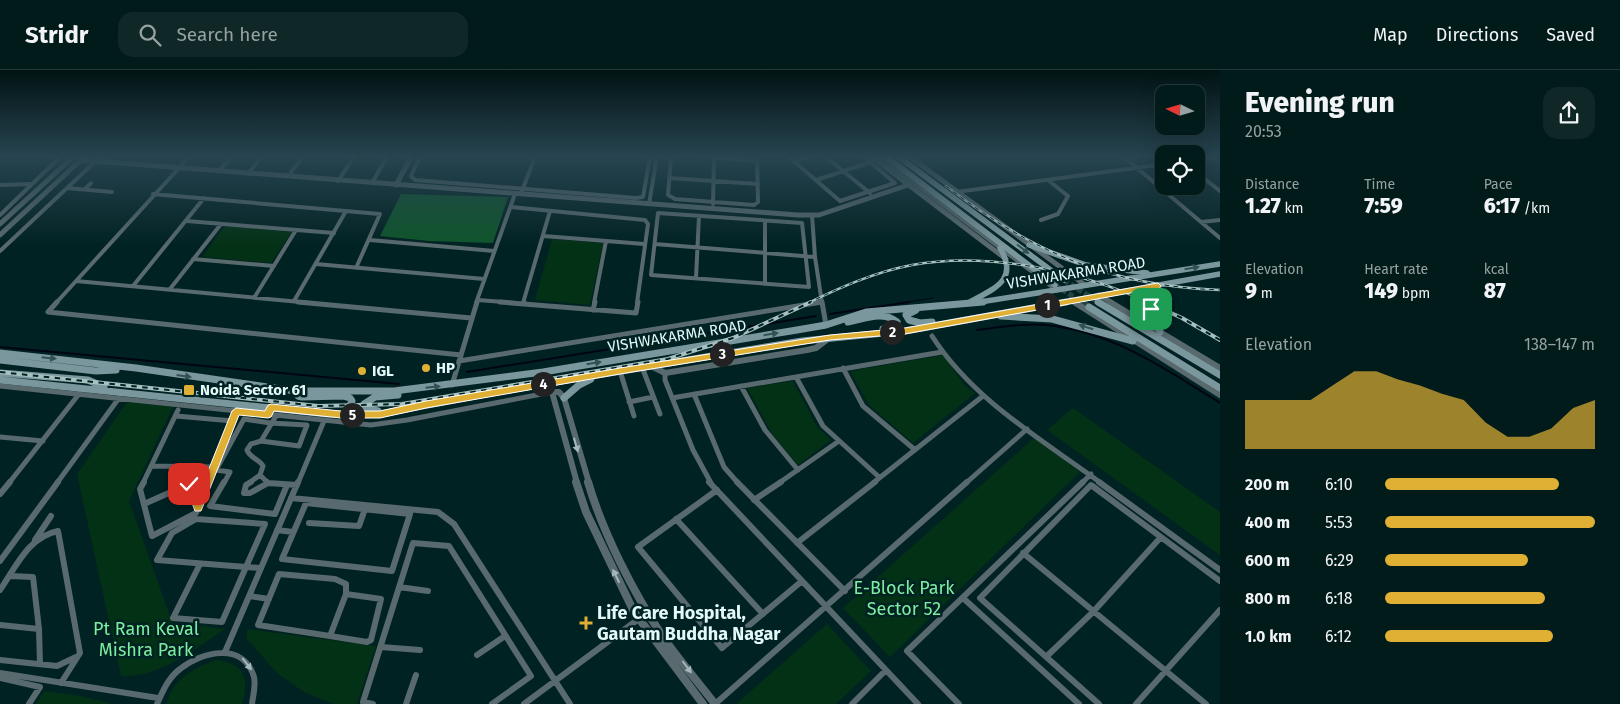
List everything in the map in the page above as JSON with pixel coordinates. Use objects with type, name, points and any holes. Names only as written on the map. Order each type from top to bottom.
[{"type":"main road","points":[[925,187],[1056,288]]},
{"type":"main road","points":[[939,187],[1064,280]]},
{"type":"main road","points":[[1029,245],[1082,265],[1128,272],[1165,272]]},
{"type":"main road","points":[[968,303],[1000,284],[1008,273],[1010,265],[1000,248]]},
{"type":"main road","name":"VISHWAKARMA ROAD","points":[[136,368],[295,391],[406,390],[452,385],[829,324],[866,312],[968,303],[1220,264]]},
{"type":"main road","name":"VISHWAKARMA ROAD","points":[[0,380],[124,391],[271,413],[383,414],[426,404],[830,337],[905,331],[1071,300],[1098,298],[1220,274]]},
{"type":"main road","points":[[1158,286],[1150,296],[1151,309],[1160,332]]},
{"type":"main road","points":[[1098,298],[1220,375]]},
{"type":"main road","points":[[927,306],[908,312],[907,318],[914,323],[959,321]]},
{"type":"main road","points":[[1089,307],[1220,388]]},
{"type":"main road","points":[[829,324],[885,316],[894,318],[897,322],[893,327],[862,335]]},
{"type":"main road","points":[[984,316],[1048,318],[1079,324],[1133,341]]},
{"type":"main road","points":[[0,353],[136,368]]},
{"type":"main road","points":[[0,360],[96,371],[136,368]]},
{"type":"main road","points":[[0,373],[88,380],[111,390]]},
{"type":"main road","points":[[564,398],[584,382],[610,373]]},
{"type":"main road","points":[[383,414],[366,408],[365,402],[372,398],[399,395],[406,390]]},
{"type":"main road","points":[[295,391],[298,396],[302,397],[343,396],[350,398],[352,400],[350,406],[341,415]]},
{"type":"street","points":[[0,215],[29,187]]},
{"type":"street","points":[[0,224],[41,187]]},
{"type":"street","points":[[0,235],[52,187]]},
{"type":"street","points":[[85,190],[88,187]]},
{"type":"street","points":[[160,187],[48,312],[461,355]]},
{"type":"street","points":[[418,187],[812,215],[819,215],[872,195],[888,187]]},
{"type":"street","points":[[505,187],[639,198],[643,197],[645,187]]},
{"type":"street","points":[[649,204],[652,187]]},
{"type":"street","points":[[668,187],[668,195],[675,199],[754,205],[758,202],[758,187]]},
{"type":"street","points":[[713,187],[712,201],[714,209]]},
{"type":"street","points":[[824,187],[840,201],[902,187]]},
{"type":"street","points":[[862,187],[872,195]]},
{"type":"street","points":[[910,187],[1008,260]]},
{"type":"street","points":[[919,187],[1056,288]]},
{"type":"street","points":[[949,187],[1085,285]]},
{"type":"street","points":[[956,192],[998,187]]},
{"type":"street","points":[[1041,220],[1058,214],[1068,196],[1056,187]]},
{"type":"street","points":[[1159,187],[1220,238]]},
{"type":"street","points":[[0,251],[67,188],[112,192]]},
{"type":"street","points":[[452,385],[471,318],[494,251],[511,207],[518,194],[524,188]]},
{"type":"street","points":[[153,194],[380,214],[356,268]]},
{"type":"street","points":[[133,286],[204,198]]},
{"type":"street","points":[[0,207],[9,206]]},
{"type":"street","points":[[478,300],[636,313],[648,224],[645,220],[511,207]]},
{"type":"street","points":[[294,301],[346,211]]},
{"type":"street","points":[[523,304],[550,211]]},
{"type":"street","points":[[658,213],[765,221],[802,223],[809,287],[651,275],[658,213]]},
{"type":"street","points":[[812,215],[815,257],[822,302],[829,324]]},
{"type":"street","points":[[696,278],[698,216]]},
{"type":"street","points":[[5,220],[15,221]]},
{"type":"street","points":[[187,220],[334,233]]},
{"type":"street","points":[[1201,222],[1220,220]]},
{"type":"street","points":[[765,221],[765,284]]},
{"type":"street","points":[[170,289],[221,224]]},
{"type":"street","points":[[254,298],[296,230]]},
{"type":"street","points":[[544,236],[644,244]]},
{"type":"street","points":[[370,240],[494,251]]},
{"type":"street","points":[[593,310],[606,241]]},
{"type":"street","points":[[654,244],[815,257]]},
{"type":"street","points":[[193,258],[274,266]]},
{"type":"street","points":[[316,264],[484,280]]},
{"type":"street","points":[[76,281],[471,318]]},
{"type":"street","points":[[1098,298],[1220,368]]},
{"type":"street","points":[[1071,300],[1220,395]]},
{"type":"street","points":[[459,361],[822,302]]},
{"type":"street","points":[[932,336],[942,352],[958,371],[983,396],[1220,570]]},
{"type":"street","points":[[651,366],[664,373],[807,350],[816,348],[830,337]]},
{"type":"street","points":[[672,398],[942,352]]},
{"type":"street","points":[[642,367],[660,414]]},
{"type":"street","points":[[843,368],[863,406],[914,449]]},
{"type":"street","points":[[620,371],[634,416]]},
{"type":"street","points":[[664,373],[665,380],[693,450],[707,479],[918,704]]},
{"type":"street","points":[[796,376],[823,426],[879,477]]},
{"type":"street","points":[[546,384],[552,392],[574,477],[586,512],[634,612],[703,704]]},
{"type":"street","points":[[0,386],[271,413],[324,421],[380,423],[559,392],[564,398],[596,508],[639,598],[664,638],[715,704],[1027,429]]},
{"type":"street","points":[[741,386],[763,429],[798,470]]},
{"type":"street","points":[[0,561],[124,391]]},
{"type":"street","points":[[0,494],[79,394]]},
{"type":"street","points":[[694,394],[724,467],[754,500],[845,591]]},
{"type":"street","points":[[797,543],[983,396]]},
{"type":"street","points":[[629,402],[654,397]]},
{"type":"street","points":[[233,421],[177,413],[140,489],[152,536],[196,513],[233,421],[236,411]]},
{"type":"street","points":[[262,441],[270,423],[271,413]]},
{"type":"street","points":[[287,485],[275,514],[210,506],[230,472],[216,470],[244,419],[270,423],[308,425],[299,446],[262,441],[251,444],[247,450],[249,455],[260,461],[263,466],[260,475],[246,485],[244,493],[250,493],[268,483],[297,485]]},
{"type":"street","points":[[225,652],[324,421]]},
{"type":"street","points":[[0,437],[42,441]]},
{"type":"street","points":[[754,500],[839,441]]},
{"type":"street","points":[[152,466],[214,467]]},
{"type":"street","points":[[959,704],[907,651],[1090,474]]},
{"type":"street","points":[[260,475],[268,483]]},
{"type":"street","points":[[144,504],[189,484],[198,508]]},
{"type":"street","points":[[1098,704],[980,598],[1023,552],[1091,485],[1220,581]]},
{"type":"street","points":[[717,490],[638,547],[722,648],[802,581]]},
{"type":"street","points":[[291,498],[438,512],[454,524],[570,704]]},
{"type":"street","points":[[306,503],[365,509],[410,514],[392,571],[282,559],[306,503]]},
{"type":"street","points":[[309,522],[359,526],[365,509]]},
{"type":"street","points":[[1,587],[51,516]]},
{"type":"street","points":[[200,564],[172,618],[222,622],[246,567],[265,524],[196,519],[172,533],[157,560],[200,564],[246,567],[260,568]]},
{"type":"street","points":[[676,519],[763,614]]},
{"type":"street","points":[[277,530],[293,532]]},
{"type":"street","points":[[34,542],[52,531],[58,531],[80,653],[61,683]]},
{"type":"street","points":[[1046,657],[1093,612],[1161,537]]},
{"type":"street","points":[[373,704],[363,702],[413,543],[448,546],[531,676],[492,704]]},
{"type":"street","points":[[1023,552],[1206,704]]},
{"type":"street","points":[[330,636],[346,594],[346,584],[336,579],[279,574],[258,625],[367,642],[371,640],[381,599],[346,594]]},
{"type":"street","points":[[10,576],[33,577],[39,629],[40,664]]},
{"type":"street","points":[[399,587],[428,591]]},
{"type":"street","points":[[249,596],[269,599]]},
{"type":"street","points":[[962,598],[1079,704]]},
{"type":"street","points":[[1136,704],[1220,610]]},
{"type":"street","points":[[524,704],[648,612]]},
{"type":"street","points":[[0,625],[39,629]]},
{"type":"street","points":[[477,655],[505,636]]},
{"type":"street","points":[[381,648],[420,650]]},
{"type":"street","points":[[0,673],[157,701],[174,674],[186,664],[210,653],[225,652],[237,654],[251,666],[255,682],[252,704]]},
{"type":"street","points":[[0,660],[57,666],[80,653]]},
{"type":"street","points":[[852,704],[886,670]]},
{"type":"street","points":[[406,704],[416,674]]},
{"type":"street","points":[[0,678],[40,687],[29,704]]},
{"type":"green space","points":[[401,194],[508,197],[493,243],[429,241],[380,236]]},
{"type":"green space","points":[[225,226],[292,232],[271,263],[202,257]]},
{"type":"green space","points":[[552,239],[603,243],[590,305],[535,300]]},
{"type":"green space","points":[[944,355],[964,385],[975,393],[913,443],[869,405],[850,371]]},
{"type":"green space","points":[[793,381],[817,427],[831,440],[798,465],[772,434],[747,388]]},
{"type":"green space","name":"Pt Ram Keval Mishra Park","points":[[127,402],[173,407],[129,501],[172,622],[225,629],[176,661],[163,667],[135,675],[121,676],[77,474]]},
{"type":"green space","points":[[1073,408],[1220,512],[1220,555],[1047,430]]},
{"type":"green space","name":"E-Block Park Sector 52","points":[[1034,438],[1080,472],[890,657],[843,608]]},
{"type":"green space","points":[[827,624],[871,671],[836,704],[736,704]]},
{"type":"green space","points":[[247,629],[376,646],[357,704],[333,704],[304,692],[277,673],[247,639]]},
{"type":"green space","points":[[216,660],[233,664],[242,673],[245,679],[245,687],[242,704],[167,704],[173,688],[179,681],[200,666]]},
{"type":"green space","points":[[44,691],[81,696],[113,704],[36,704]]},
{"type":"waterway","points":[[900,303],[933,298]]},
{"type":"waterway","points":[[830,314],[909,302]]},
{"type":"waterway","points":[[467,372],[816,316]]},
{"type":"waterway","points":[[977,330],[1011,326],[1046,325],[1093,335],[1115,343],[1158,365],[1220,403]]},
{"type":"waterway","points":[[0,347],[399,384]]},
{"type":"tunnel","points":[[1064,280],[1095,300]]},
{"type":"tunnel","points":[[1055,285],[1083,303]]},
{"type":"tunnel","points":[[1081,302],[1089,307]]},
{"type":"railway","points":[[947,187],[1010,230],[1041,247],[1074,261],[1108,273],[1143,281],[1180,287],[1220,290]]},
{"type":"railway","points":[[808,303],[833,291],[885,272],[912,265],[941,261],[1002,262],[1064,273],[1150,303]]},
{"type":"railway","points":[[0,372],[318,406],[402,404],[668,359],[733,338],[811,302]]},
{"type":"railway","points":[[1147,302],[1182,318],[1220,340]]},
{"type":"place","name":"HP","points":[[426,368]]},
{"type":"place","name":"IGL","points":[[362,371]]},
{"type":"place","name":"Noida Sector 61","points":[[189,390]]},
{"type":"place","name":"Life Care Hospital, Gautam Buddha Nagar","points":[[586,623]]},
{"type":"route","points":[[189,484],[198,508],[236,411],[268,415],[271,407],[341,415],[380,414],[426,404],[802,341],[905,331],[1158,286],[1150,296],[1151,309]]}]
